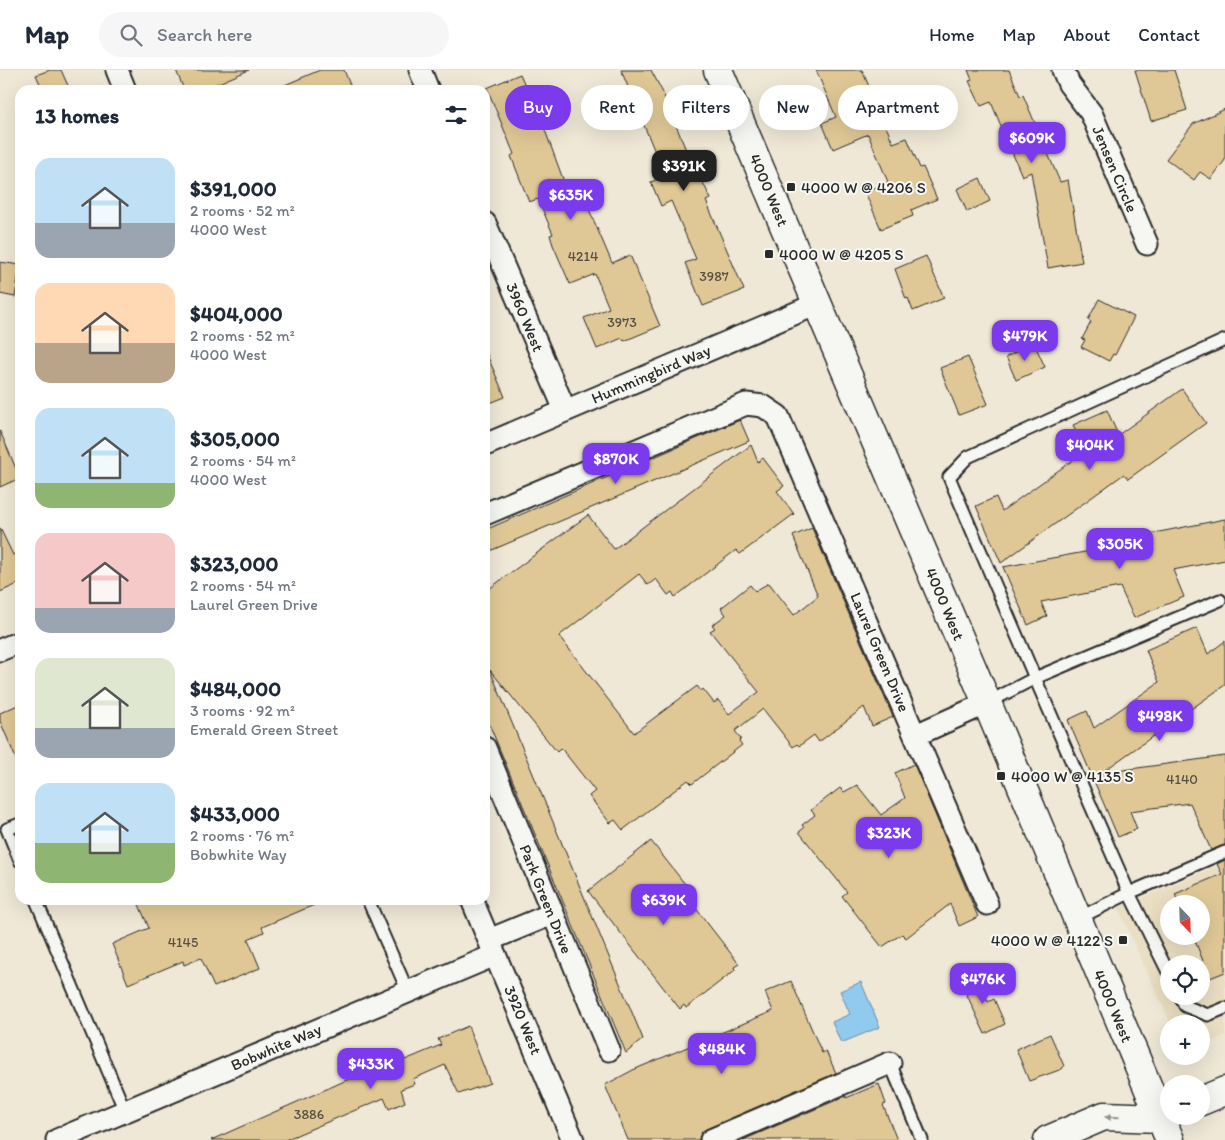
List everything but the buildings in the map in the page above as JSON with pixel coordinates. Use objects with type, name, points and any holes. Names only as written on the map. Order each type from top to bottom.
[{"type":"street","points":[[117,70],[123,85]]},
{"type":"street","points":[[420,70],[426,85]]},
{"type":"street","name":"4000 West","points":[[718,70],[987,704],[1077,919],[1161,1128]]},
{"type":"street","name":"Jensen Circle","points":[[1063,70],[1069,84],[1091,113],[1147,244]]},
{"type":"street","name":"3960 West","points":[[490,235],[565,410]]},
{"type":"street","name":"Hummingbird Way","points":[[490,443],[817,304]]},
{"type":"street","name":"Laurel Green Drive","points":[[490,512],[746,404],[763,406],[778,416],[987,904]]},
{"type":"street","points":[[0,650],[15,644]]},
{"type":"street","points":[[916,735],[987,704]]},
{"type":"street","name":"Park Green Drive","points":[[490,760],[609,1050]]},
{"type":"street","name":"3920 West","points":[[474,905],[573,1140]]},
{"type":"street","name":"Bobwhite Way","points":[[57,1140],[408,992],[552,914]]},
{"type":"street","points":[[711,1140],[890,1063]]},
{"type":"street","points":[[1210,1097],[1225,1091]]},
{"type":"street","points":[[1048,1140],[1104,1116],[1161,1128]]},
{"type":"lane","points":[[1160,956],[1129,893],[949,477],[968,457],[1225,340]]},
{"type":"lane","points":[[987,704],[1035,678],[1220,600]]},
{"type":"lane","points":[[15,826],[6,829],[15,850]]},
{"type":"lane","points":[[1077,919],[1129,893],[1225,852]]},
{"type":"lane","points":[[38,905],[126,1111]]},
{"type":"lane","points":[[370,905],[408,992]]},
{"type":"lane","points":[[1184,1005],[1208,1015],[1225,1008]]},
{"type":"lane","points":[[890,1063],[922,1140]]},
{"type":"shaded area","points":[[1225,863],[1225,1035],[1210,1042],[1210,1015],[1167,1015],[1162,1005],[1210,1005],[1210,955],[1160,955],[1160,1000],[1118,908]]},
{"type":"water","points":[[861,982],[880,1027],[841,1043],[832,1022],[850,1014],[840,991]]},
{"type":"place","name":"4000 W @ 4206 S","points":[[791,187]]},
{"type":"place","name":"4000 W @ 4205 S","points":[[769,254]]},
{"type":"place","name":"4000 W @ 4135 S","points":[[1001,776]]},
{"type":"place","name":"4000 W @ 4122 S","points":[[1123,940]]}]
